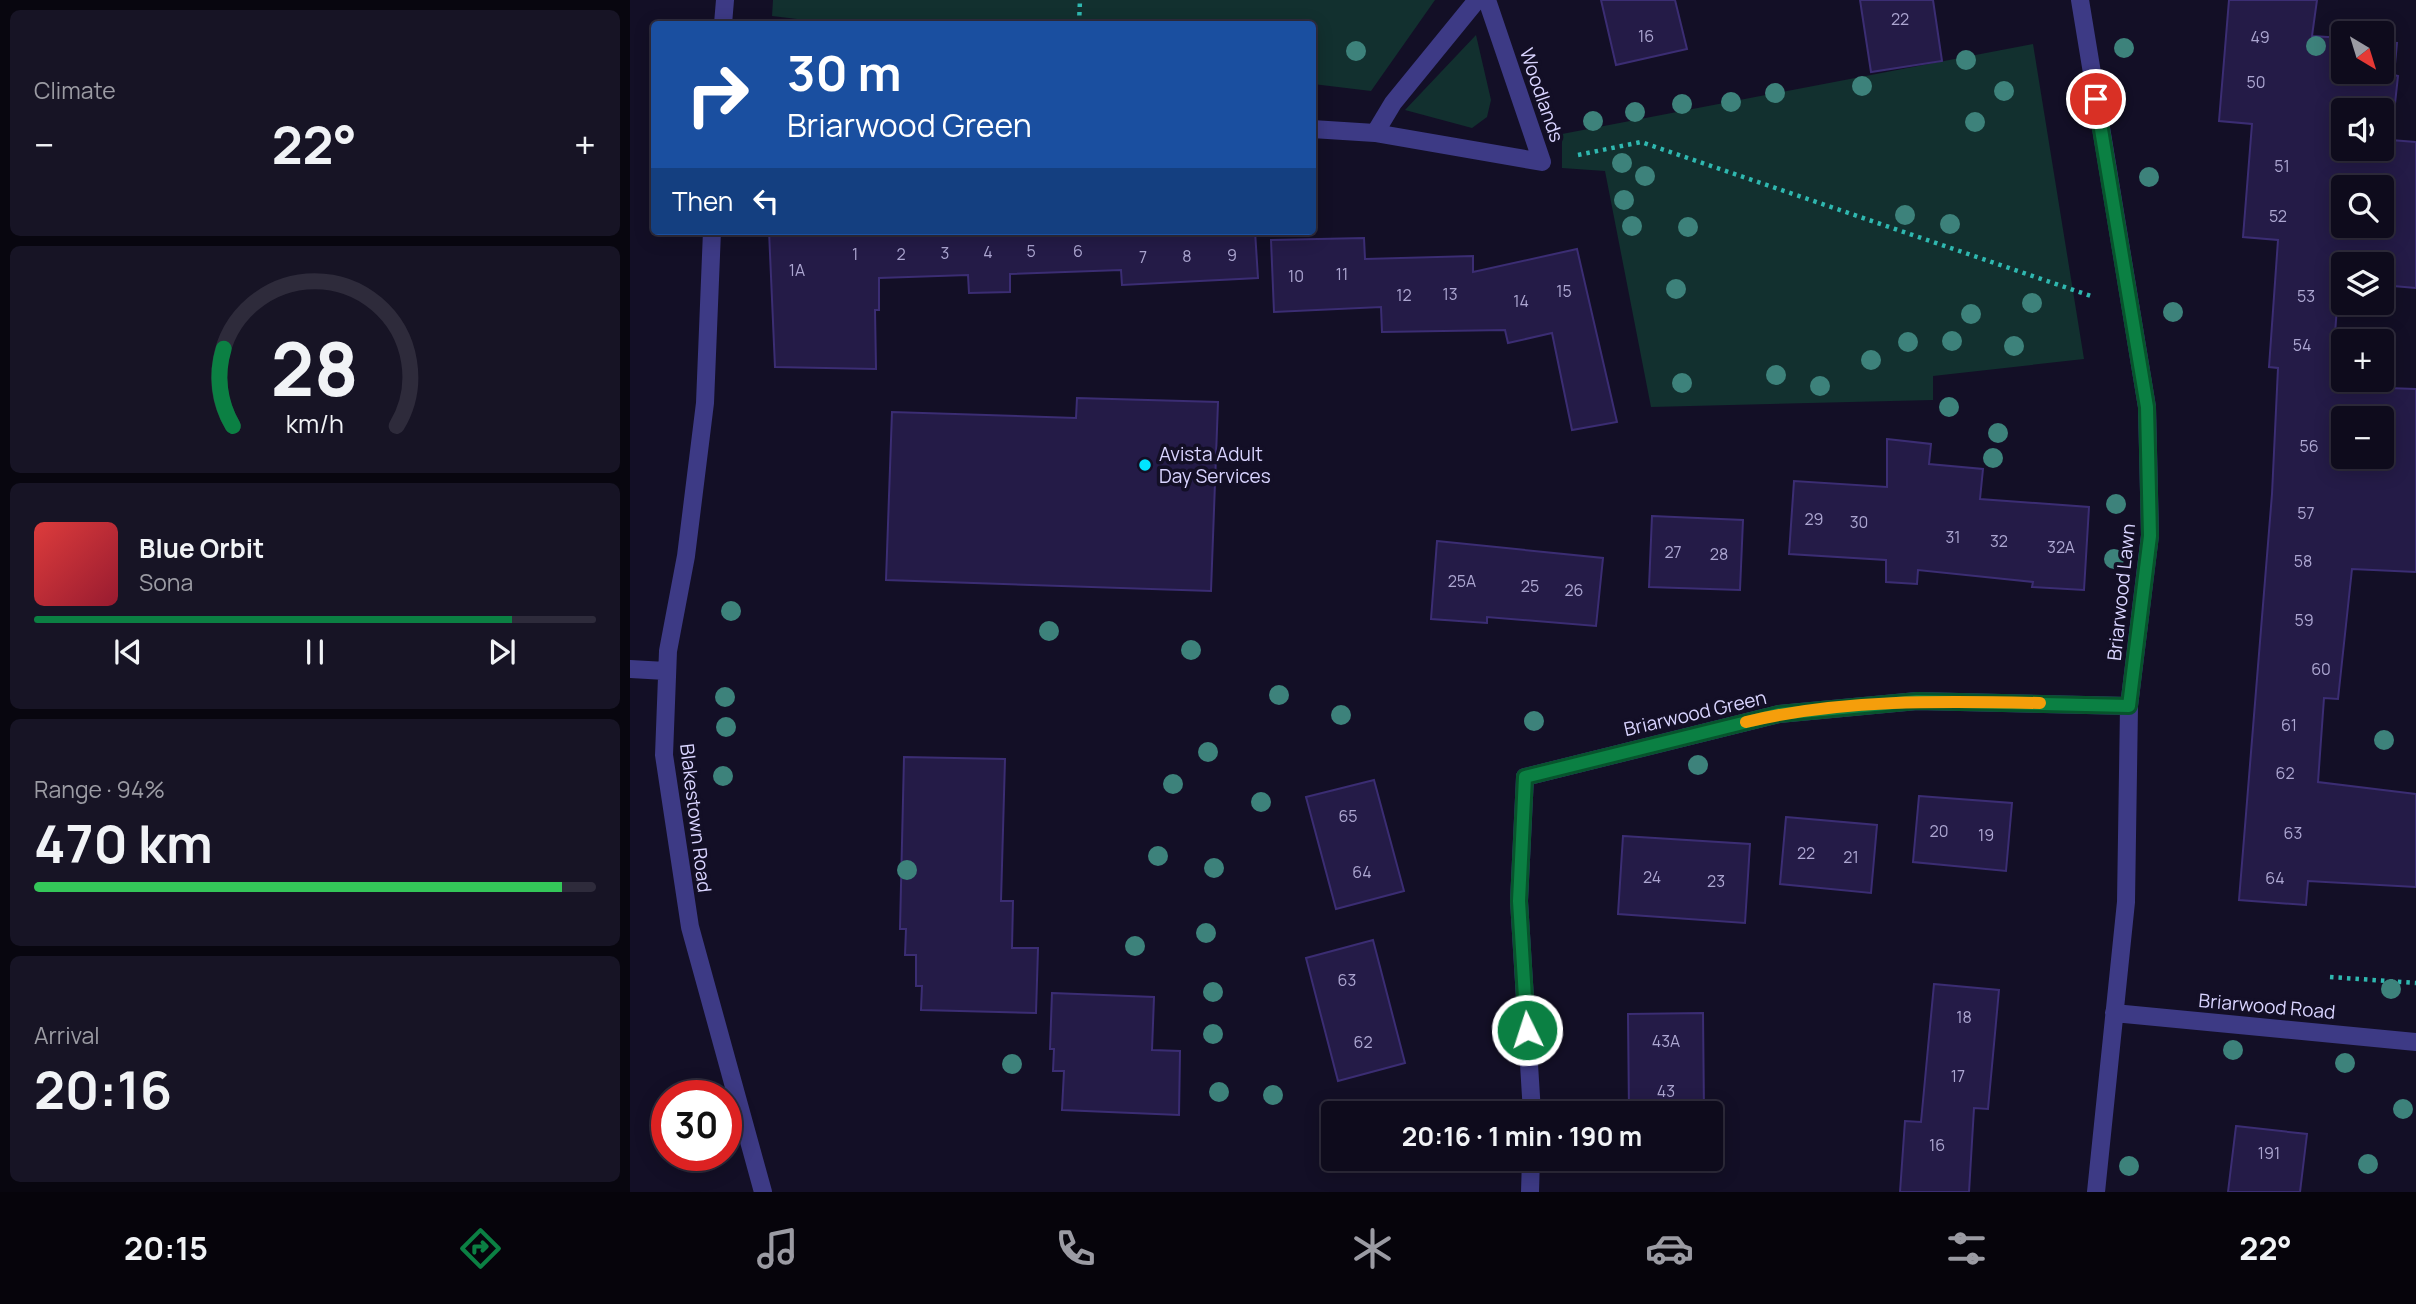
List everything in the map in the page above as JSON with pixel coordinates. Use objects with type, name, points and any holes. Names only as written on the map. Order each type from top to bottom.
[{"type":"street","points":[[723,21],[725,0]]},
{"type":"street","points":[[1375,133],[1393,103],[1477,0]]},
{"type":"street","name":"Woodlands","points":[[1316,129],[1375,133],[1542,162],[1487,0]]},
{"type":"street","name":"Briarwood Lawn","points":[[2080,0],[2147,407],[2150,536],[2129,706],[2126,902],[2096,1192]]},
{"type":"street","name":"Blakestown Road","points":[[712,235],[705,403],[686,556],[666,671],[664,755],[690,927],[764,1192]]},
{"type":"street","points":[[630,669],[666,671]]},
{"type":"street","name":"Briarwood Green","points":[[1531,1101],[1519,901],[1525,777],[1779,714],[1917,701],[2129,706]]},
{"type":"street","name":"Briarwood Road","points":[[2114,1013],[2416,1042]]},
{"type":"street","points":[[1530,1192],[1531,1171]]},
{"type":"path","points":[[1079,21],[1080,0]]},
{"type":"path","points":[[1542,162],[1641,142],[2069,288],[2131,312]]},
{"type":"path","points":[[2330,977],[2416,983]]},
{"type":"green space","points":[[773,0],[1435,0],[1371,91],[1316,84],[1316,21],[814,21],[772,16]]},
{"type":"green space","points":[[1476,35],[1491,100],[1487,117],[1472,128],[1405,110]]},
{"type":"green space","points":[[2033,44],[2084,359],[1933,376],[1933,400],[1651,407],[1605,171],[1562,168],[1562,134]]},
{"type":"building","points":[[1601,0],[1675,0],[1687,49],[1616,65]]},
{"type":"building","points":[[1860,0],[1933,0],[1942,61],[1871,72]]},
{"type":"building","points":[[2229,0],[2317,0],[2312,36],[2331,37],[2331,84],[2394,84],[2394,75],[2398,76],[2394,113],[2394,98],[2331,98],[2331,161],[2394,161],[2394,140],[2416,142],[2416,288],[2394,286],[2394,252],[2331,252],[2331,315],[2336,315],[2335,329],[2331,329],[2331,392],[2394,392],[2394,388],[2416,389],[2416,572],[2352,569],[2338,699],[2324,698],[2318,782],[2416,794],[2416,887],[2308,881],[2306,905],[2239,900],[2272,494],[2278,368],[2269,367],[2278,240],[2243,237],[2252,124],[2219,121]]},
{"type":"building","points":[[2394,43],[2397,43],[2394,75]]},
{"type":"building","points":[[769,235],[1255,235],[1258,278],[1122,285],[1121,270],[1010,274],[1010,292],[969,293],[968,275],[879,278],[879,310],[875,310],[876,369],[775,367]]},
{"type":"building","points":[[1364,238],[1365,259],[1473,256],[1473,272],[1577,249],[1617,422],[1572,430],[1552,333],[1508,343],[1505,330],[1382,332],[1381,307],[1274,312],[1271,240]]},
{"type":"building","name":"Avista Adult Day Services","points":[[1077,398],[1218,402],[1211,591],[886,580],[892,412],[1076,418]]},
{"type":"building","points":[[1887,439],[1931,444],[1929,464],[1983,469],[1980,499],[2089,507],[2084,590],[2032,587],[2033,582],[1918,570],[1917,584],[1886,582],[1886,560],[1789,554],[1794,481],[1887,487]]},
{"type":"building","points":[[1652,516],[1743,520],[1740,590],[1649,587]]},
{"type":"building","points":[[1437,541],[1603,558],[1596,626],[1487,617],[1487,623],[1431,619]]},
{"type":"building","points":[[904,757],[1005,759],[1001,901],[1013,901],[1012,948],[1038,948],[1036,1013],[921,1010],[922,986],[916,986],[916,955],[905,955],[906,929],[900,929]]},
{"type":"building","points":[[1374,780],[1404,891],[1336,909],[1306,797]]},
{"type":"building","points":[[1919,796],[2012,803],[2006,871],[1913,862]]},
{"type":"building","points":[[1786,817],[1877,825],[1871,893],[1780,884]]},
{"type":"building","points":[[1623,836],[1750,844],[1745,923],[1618,914]]},
{"type":"building","points":[[1373,940],[1405,1063],[1338,1081],[1306,958]]},
{"type":"building","points":[[1934,984],[1999,990],[1988,1109],[1974,1108],[1969,1192],[1900,1192],[1905,1121],[1921,1122]]},
{"type":"building","points":[[1052,993],[1154,997],[1152,1050],[1180,1051],[1179,1115],[1062,1110],[1064,1071],[1053,1071],[1054,1049],[1050,1049]]},
{"type":"building","points":[[1703,1013],[1704,1101],[1629,1101],[1628,1014]]},
{"type":"building","points":[[2236,1126],[2307,1134],[2300,1192],[2228,1192]]},
{"type":"building","points":[[1630,1171],[1704,1171],[1630,1172]]},
{"type":"slow traffic","points":[[1746,722],[1779,714],[1878,703],[2040,703]]},
{"type":"place","name":"Avista Adult Day Services","points":[[1145,465]]},
{"type":"route","points":[[1527,1030],[1519,901],[1525,777],[1779,714],[1917,701],[2129,706],[2150,536],[2147,407],[2096,99]]}]
